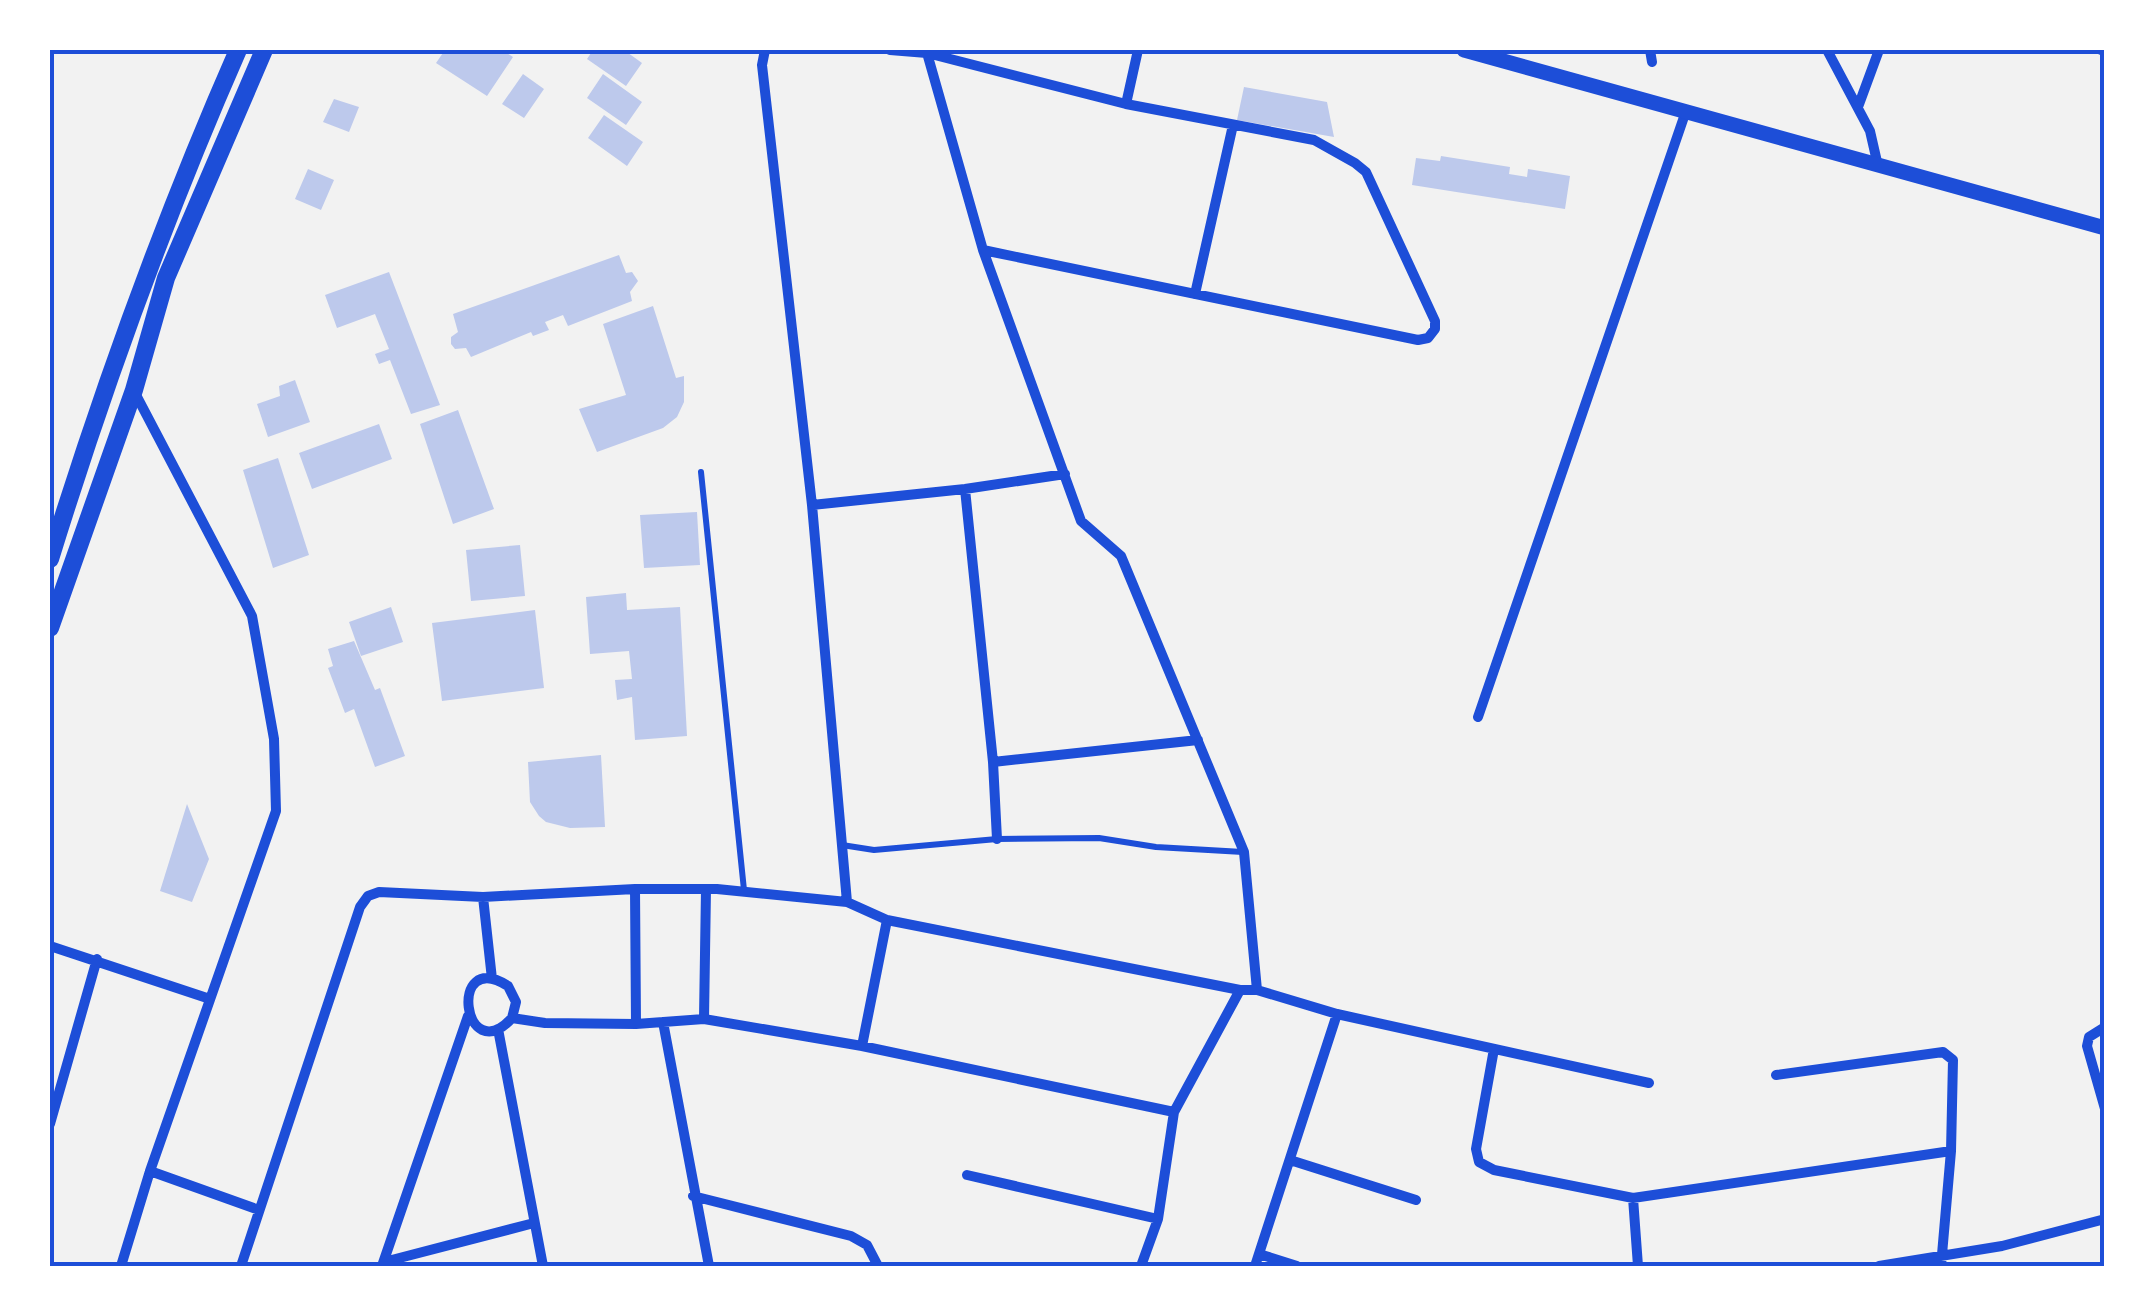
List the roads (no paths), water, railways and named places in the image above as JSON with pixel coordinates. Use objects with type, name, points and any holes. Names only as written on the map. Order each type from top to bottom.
[{"type":"main road","points":[[50,559],[93,420],[163,228],[238,50]]},
{"type":"main road","points":[[50,628],[134,390],[166,278],[264,50]]},
{"type":"street","points":[[765,50],[762,65],[812,505],[847,902]]},
{"type":"street","points":[[890,50],[927,54],[1126,104],[1314,140],[1366,172],[1435,329],[1428,338],[1418,340],[983,250]]},
{"type":"street","points":[[1126,104],[1138,50]]},
{"type":"street","points":[[1464,50],[2105,228]]},
{"type":"street","points":[[1827,50],[1870,131],[1878,166]]},
{"type":"street","points":[[1858,107],[1880,50]]},
{"type":"street","points":[[927,54],[983,250],[1081,520],[1122,556],[1244,852],[1258,990]]},
{"type":"street","points":[[1478,717],[1686,111]]},
{"type":"street","points":[[1195,294],[1234,125]]},
{"type":"street","points":[[120,1266],[276,810],[274,739],[252,616],[134,390]]},
{"type":"street","points":[[812,505],[1064,474]]},
{"type":"street","points":[[966,489],[997,839]]},
{"type":"street","points":[[993,762],[1198,740]]},
{"type":"street","points":[[704,1020],[706,888]]},
{"type":"street","points":[[241,1266],[360,907],[368,896],[379,892],[483,897],[706,888],[847,902],[887,920],[1240,990],[1258,990],[1338,1014],[1649,1083]]},
{"type":"street","points":[[634,889],[636,1024]]},
{"type":"street","points":[[483,897],[492,980]]},
{"type":"street","points":[[862,1046],[887,920]]},
{"type":"street","points":[[50,946],[210,999]]},
{"type":"street","points":[[50,1124],[96,959]]},
{"type":"street","points":[[383,1264],[468,1016],[466,998],[476,984],[492,980],[508,986],[513,994],[512,1018],[498,1029],[480,1028],[468,1016]]},
{"type":"street","points":[[1140,1266],[1158,1219],[1174,1112],[1240,990]]},
{"type":"street","points":[[1254,1266],[1338,1014]]},
{"type":"street","points":[[512,1018],[545,1023],[636,1024],[704,1020],[862,1046],[1174,1112]]},
{"type":"street","points":[[662,1022],[708,1266]]},
{"type":"street","points":[[2105,1027],[2089,1037],[2087,1046],[2105,1109]]},
{"type":"street","points":[[498,1029],[544,1266]]},
{"type":"street","points":[[1494,1049],[1476,1149],[1479,1162],[1494,1170],[1632,1198],[1951,1150]]},
{"type":"street","points":[[1776,1075],[1943,1052],[1953,1060],[1942,1262]]},
{"type":"street","points":[[1290,1160],[1416,1200]]},
{"type":"street","points":[[150,1170],[258,1210]]},
{"type":"street","points":[[967,1175],[1158,1219]]},
{"type":"street","points":[[694,1196],[850,1236],[867,1246],[878,1266]]},
{"type":"street","points":[[1632,1198],[1638,1266]]},
{"type":"street","points":[[1879,1266],[1942,1262],[2105,1219]]},
{"type":"street","points":[[383,1264],[534,1223]]},
{"type":"street","points":[[1258,1254],[1297,1266]]},
{"type":"lane","points":[[701,472],[744,890]]},
{"type":"lane","points":[[840,844],[874,850],[997,839],[1100,838],[1156,847],[1244,852]]}]
